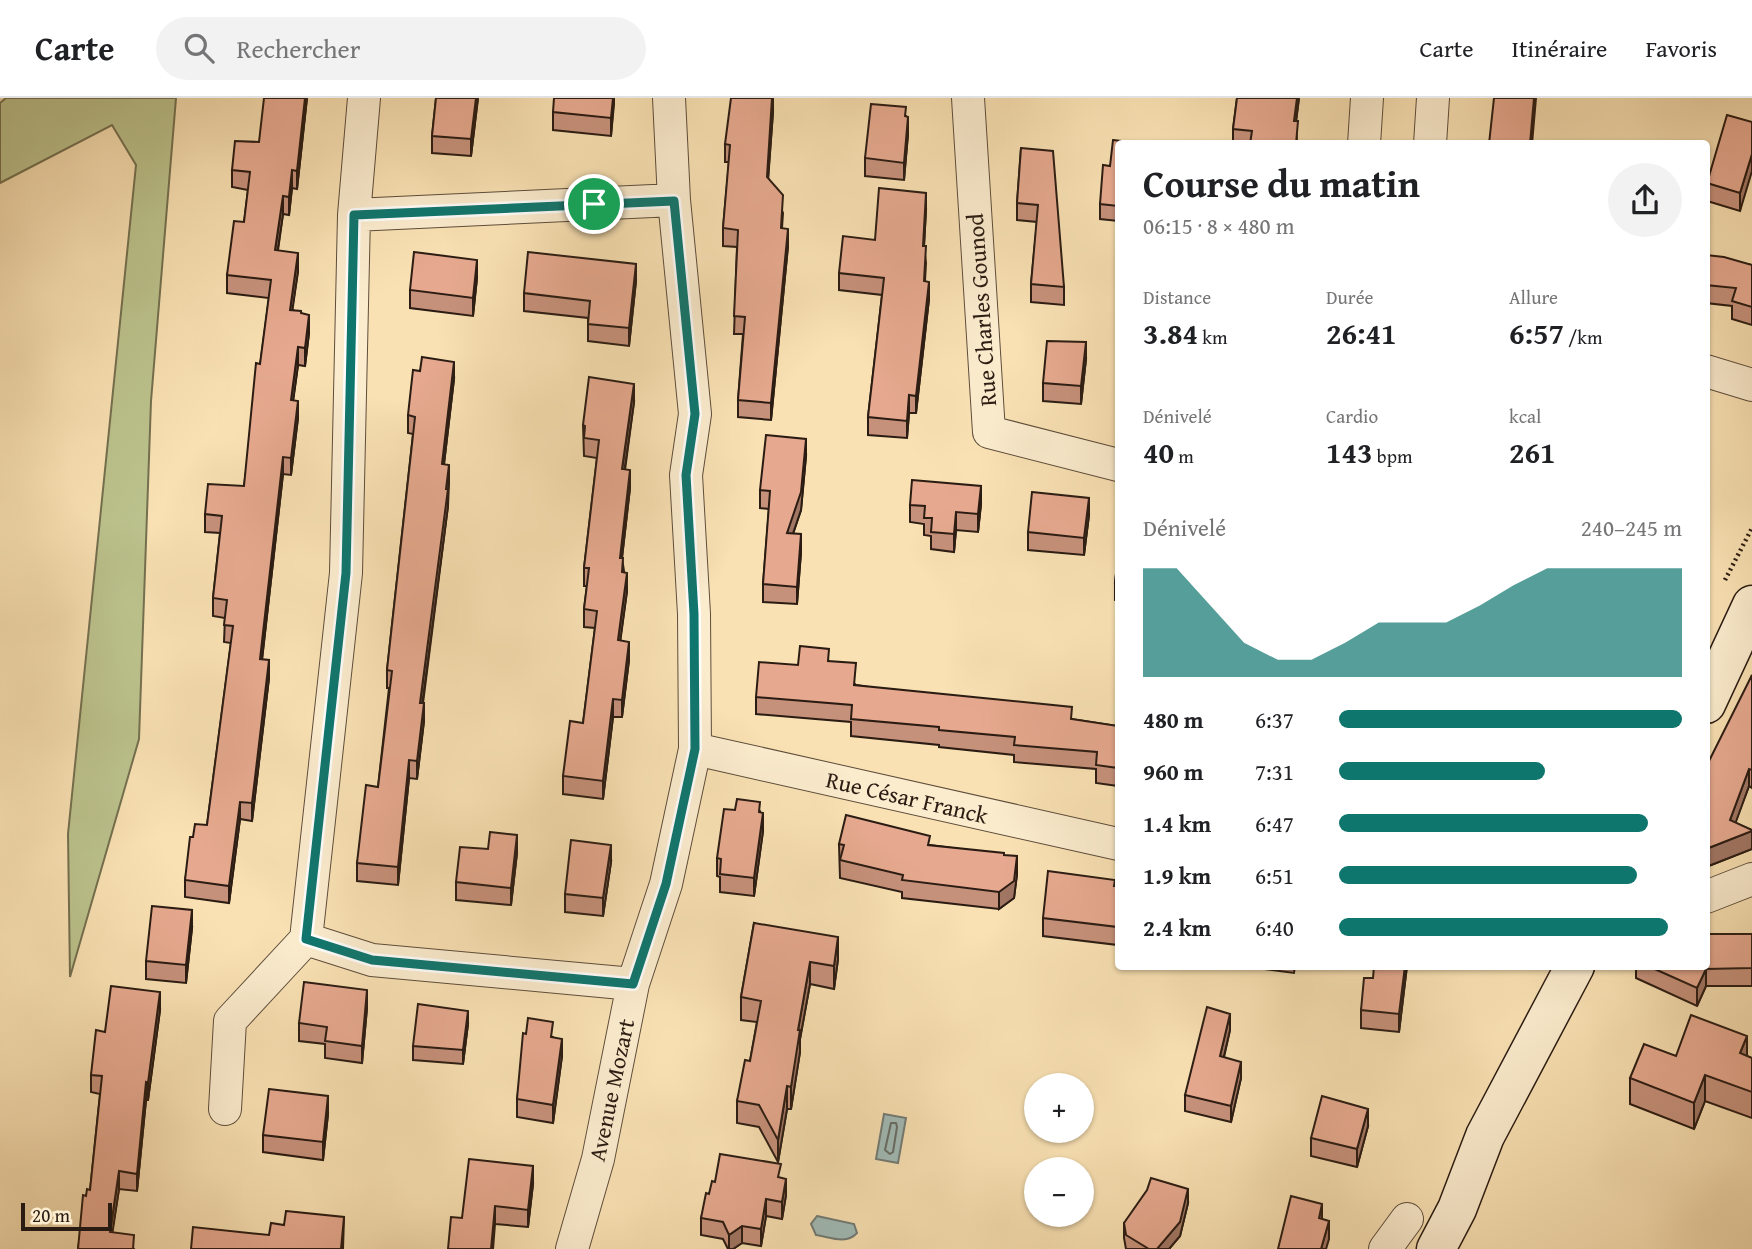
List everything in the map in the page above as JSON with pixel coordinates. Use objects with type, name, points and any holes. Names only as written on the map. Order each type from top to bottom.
[{"type":"street","points":[[225,1109],[230,1021],[306,939],[346,573],[354,215],[364,98]]},
{"type":"street","name":"Avenue Mozart","points":[[572,1249],[598,1159],[633,984],[666,884],[695,749],[694,614],[686,475],[695,414],[674,201],[669,98]]},
{"type":"street","name":"Rue Charles Gounod","points":[[968,98],[989,432],[1115,464]]},
{"type":"street","points":[[1364,140],[1367,98]]},
{"type":"street","points":[[1430,140],[1433,98]]},
{"type":"street","points":[[354,215],[674,201]]},
{"type":"street","points":[[1710,372],[1752,385]]},
{"type":"street","points":[[1710,691],[1736,597]]},
{"type":"street","name":"Rue César Franck","points":[[695,749],[1115,843]]},
{"type":"street","points":[[1710,895],[1752,879]]},
{"type":"street","points":[[306,939],[372,960],[633,984]]},
{"type":"street","points":[[1436,1249],[1457,1209],[1485,1136],[1573,970]]},
{"type":"street","points":[[1448,1249],[1457,1209]]},
{"type":"street","points":[[1385,1249],[1407,1219]]},
{"type":"path","points":[[1736,597],[1752,528]]},
{"type":"green space","points":[[6,98],[176,98],[151,401],[139,739],[70,977],[68,834],[136,165],[112,125],[0,183],[0,103]]},
{"type":"water","points":[[884,1114],[906,1118],[898,1163],[876,1159]]},
{"type":"water","points":[[817,1216],[854,1224],[857,1233],[848,1239],[816,1235],[811,1224]]},
{"type":"building","points":[[264,98],[305,98],[297,171],[292,170],[289,197],[283,196],[275,250],[298,253],[290,310],[309,315],[305,348],[298,347],[291,400],[298,401],[291,458],[283,457],[260,659],[269,660],[252,803],[240,802],[229,886],[185,880],[190,837],[193,837],[195,824],[207,825],[233,626],[224,625],[227,600],[213,598],[222,516],[205,514],[208,484],[244,486],[256,363],[260,364],[271,280],[227,275],[234,221],[244,222],[250,172],[232,170],[235,141],[259,142]]},
{"type":"building","points":[[436,98],[476,98],[471,139],[432,136]]},
{"type":"building","points":[[554,98],[613,98],[611,118],[553,112]]},
{"type":"building","points":[[731,98],[772,98],[767,177],[783,195],[781,228],[788,229],[771,403],[738,400],[745,317],[734,316],[738,230],[723,228],[730,145],[725,144]]},
{"type":"building","points":[[1237,98],[1297,98],[1294,121],[1298,121],[1296,140],[1251,140],[1252,131],[1233,129]]},
{"type":"building","points":[[1494,98],[1534,98],[1530,140],[1489,140]]},
{"type":"building","points":[[871,104],[906,107],[905,116],[908,117],[904,163],[865,158]]},
{"type":"building","points":[[1727,115],[1752,122],[1752,154],[1740,193],[1710,184],[1710,173]]},
{"type":"building","points":[[1115,140],[1115,206],[1100,204],[1103,165],[1110,166]]},
{"type":"building","points":[[1021,148],[1053,151],[1064,287],[1031,284],[1038,205],[1017,203]]},
{"type":"building","points":[[879,188],[926,193],[924,281],[929,282],[916,396],[909,395],[907,421],[868,417],[884,278],[839,273],[843,236],[875,240]]},
{"type":"building","points":[[414,252],[477,260],[473,298],[410,290]]},
{"type":"building","points":[[528,252],[636,264],[629,328],[588,324],[590,301],[524,293]]},
{"type":"building","points":[[1710,255],[1752,265],[1752,307],[1732,301],[1736,288],[1710,285]]},
{"type":"building","points":[[1047,341],[1086,342],[1081,386],[1043,383]]},
{"type":"building","points":[[422,357],[454,362],[442,464],[449,465],[448,489],[420,703],[424,703],[417,761],[409,760],[398,867],[357,863],[366,785],[378,787],[392,671],[387,670],[415,417],[408,415],[413,370],[420,371]]},
{"type":"building","points":[[589,377],[634,384],[622,469],[630,470],[620,558],[623,558],[622,572],[627,573],[618,640],[629,642],[622,700],[613,699],[603,781],[563,776],[570,721],[583,723],[597,611],[584,609],[589,568],[584,568],[599,440],[584,438]]},
{"type":"building","points":[[766,435],[806,439],[801,492],[787,533],[801,534],[797,587],[763,584],[770,491],[760,490]]},
{"type":"building","points":[[912,480],[981,486],[978,514],[956,512],[954,534],[931,532],[932,518],[924,518],[925,506],[910,505]]},
{"type":"building","points":[[1032,492],[1089,498],[1084,538],[1028,532]]},
{"type":"building","points":[[800,646],[829,649],[828,661],[856,663],[854,685],[1072,707],[1071,719],[1115,726],[1115,768],[1096,765],[1097,752],[1014,745],[1015,737],[851,719],[852,705],[756,697],[759,662],[798,665]]},
{"type":"building","points":[[1752,675],[1752,770],[1749,769],[1730,820],[1752,831],[1710,847],[1710,759]]},
{"type":"building","points":[[737,799],[760,802],[759,812],[763,813],[754,878],[720,874],[721,859],[717,858],[724,809],[735,810]]},
{"type":"building","points":[[846,815],[930,836],[928,845],[1017,856],[1014,881],[999,892],[902,880],[903,875],[840,860],[844,845],[839,844]]},
{"type":"building","points":[[490,832],[517,835],[511,888],[456,882],[460,847],[488,849]]},
{"type":"building","points":[[571,840],[611,845],[603,898],[565,894]]},
{"type":"building","points":[[1048,871],[1115,880],[1115,927],[1043,918]]},
{"type":"building","points":[[152,906],[192,910],[186,965],[146,961]]},
{"type":"building","points":[[754,923],[838,937],[834,966],[810,962],[791,1087],[787,1086],[778,1140],[759,1105],[737,1101],[745,1060],[750,1061],[761,1001],[741,997]]},
{"type":"building","points":[[1710,934],[1752,934],[1752,968],[1710,969]]},
{"type":"building","points":[[1374,970],[1404,970],[1399,1014],[1361,1010],[1364,978],[1373,978]]},
{"type":"building","points":[[1657,970],[1706,970],[1697,988]]},
{"type":"building","points":[[304,982],[367,990],[362,1046],[325,1041],[327,1027],[299,1023]]},
{"type":"building","points":[[111,986],[160,992],[148,1083],[146,1082],[137,1174],[119,1171],[110,1232],[134,1235],[133,1249],[78,1249],[83,1195],[86,1196],[87,1189],[90,1190],[102,1076],[91,1075],[96,1030],[105,1032]]},
{"type":"building","points":[[418,1004],[468,1011],[463,1050],[413,1046]]},
{"type":"building","points":[[1207,1007],[1230,1014],[1220,1056],[1241,1062],[1231,1106],[1185,1095]]},
{"type":"building","points":[[1691,1015],[1747,1036],[1740,1053],[1752,1058],[1752,1092],[1705,1075],[1694,1103],[1630,1078],[1644,1044],[1676,1056]]},
{"type":"building","points":[[528,1018],[553,1022],[551,1037],[562,1039],[553,1105],[517,1099],[523,1033],[526,1034]]},
{"type":"building","points":[[269,1089],[328,1096],[323,1142],[263,1135]]},
{"type":"building","points":[[1322,1096],[1368,1109],[1357,1149],[1311,1138]]},
{"type":"building","points":[[720,1154],[781,1164],[778,1177],[786,1179],[782,1202],[766,1199],[761,1229],[742,1226],[729,1235],[723,1222],[701,1218],[706,1193],[709,1194],[712,1181],[715,1182]]},
{"type":"building","points":[[469,1159],[533,1166],[528,1210],[495,1206],[491,1249],[448,1249],[451,1217],[462,1218]]},
{"type":"building","points":[[1151,1178],[1188,1189],[1180,1222],[1157,1249],[1149,1249],[1126,1235],[1124,1223],[1147,1190]]},
{"type":"building","points":[[1291,1196],[1322,1204],[1319,1218],[1329,1221],[1321,1249],[1278,1249]]},
{"type":"building","points":[[286,1211],[344,1217],[341,1249],[191,1249],[193,1227],[269,1235],[271,1223],[284,1225]]},
{"type":"route","points":[[674,201],[695,414],[686,475],[694,614],[695,749],[666,884],[633,984],[372,960],[306,939],[346,573],[354,215],[594,204],[674,201]]}]
